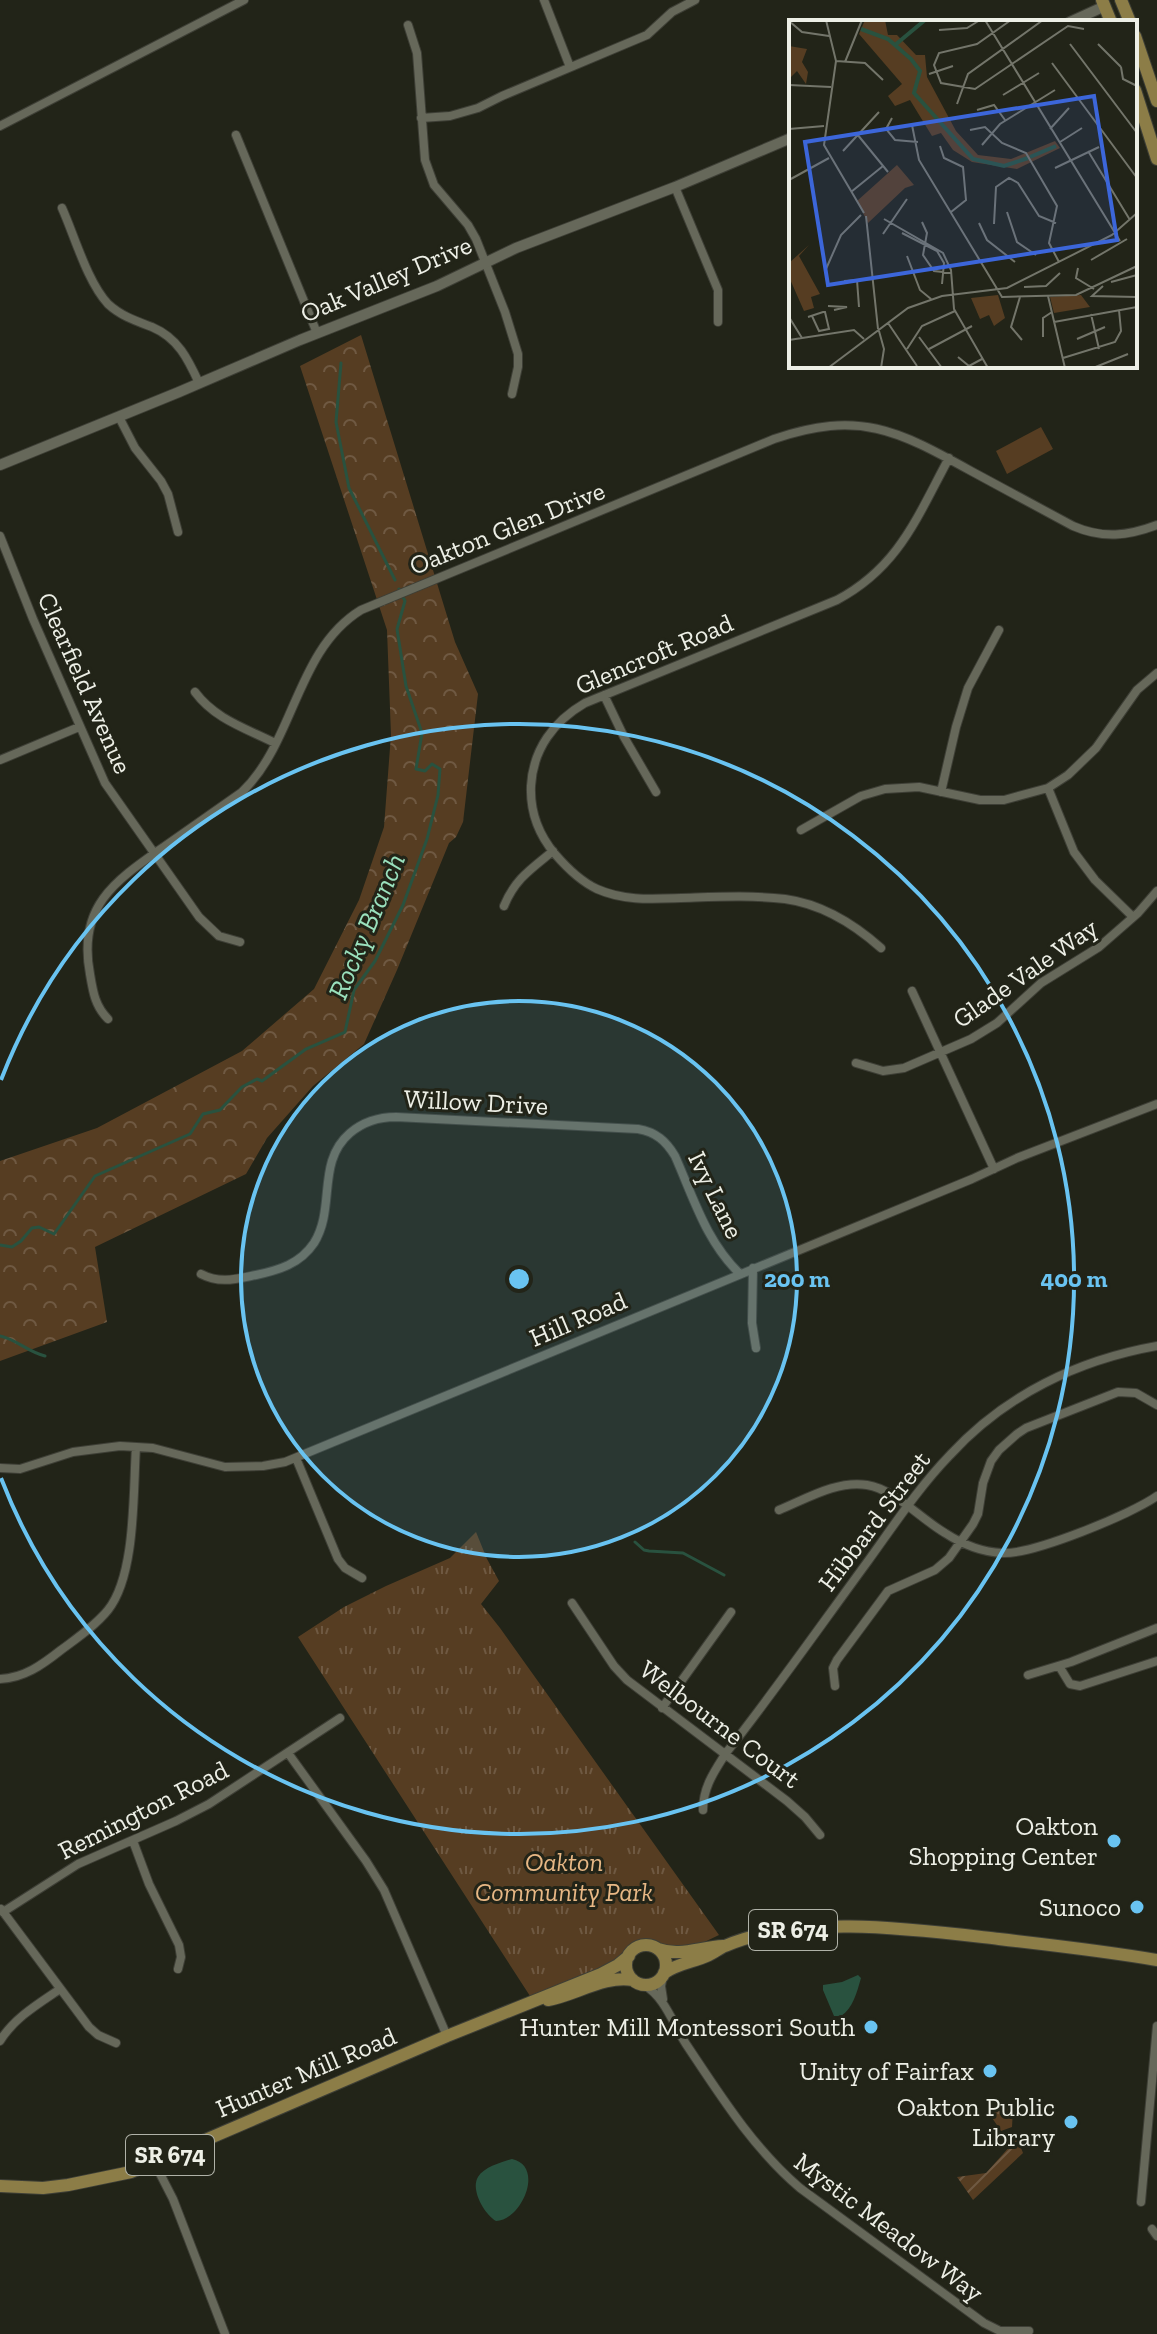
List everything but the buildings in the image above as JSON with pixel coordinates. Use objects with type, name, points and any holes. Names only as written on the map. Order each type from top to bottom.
[{"type":"main road","points":[[1120,0],[1129,20]]},
{"type":"main road","points":[[1137,42],[1157,101]]},
{"type":"main road","points":[[1137,96],[1157,159]]},
{"type":"main road","name":"Hunter Mill Road","points":[[0,2186],[43,2188],[131,2172],[609,1970],[642,1946],[681,1953],[784,1931],[875,1927],[978,1936],[1157,1960]]},
{"type":"main road","name":"Hunter Mill Road","points":[[533,2002],[567,1996],[614,1979],[655,1983],[674,1967],[726,1945]]},
{"type":"main road","points":[[657,1949],[665,1960],[664,1974]]},
{"type":"main road","points":[[629,1956],[627,1970],[638,1983]]},
{"type":"street","points":[[0,126],[244,0]]},
{"type":"street","points":[[544,0],[570,67]]},
{"type":"street","points":[[421,118],[464,113],[647,35],[672,12],[695,0]]},
{"type":"street","points":[[1073,20],[1103,3],[1120,0]]},
{"type":"street","points":[[408,25],[417,53],[422,145],[429,175],[440,194],[468,225],[510,324],[518,354],[512,394]]},
{"type":"street","points":[[236,135],[317,333]]},
{"type":"street","name":"Oak Valley Drive","points":[[0,465],[437,286],[548,235],[675,187],[789,139]]},
{"type":"street","points":[[675,187],[718,290],[718,322]]},
{"type":"street","points":[[62,208],[102,296],[120,313],[155,328],[177,344],[199,383]]},
{"type":"street","points":[[119,417],[135,448],[168,494],[178,532]]},
{"type":"street","name":"Oakton Glen Drive","points":[[108,1019],[97,1006],[87,959],[89,927],[101,899],[122,876],[242,792],[260,771],[330,635],[348,617],[383,600],[798,431],[834,425],[871,427],[912,439],[1081,530],[1100,535],[1124,535],[1157,525]]},
{"type":"street","name":"Glencroft Road","points":[[881,948],[859,929],[827,911],[786,899],[639,899],[599,890],[581,880],[543,837],[533,810],[531,783],[538,754],[551,731],[563,718],[585,703],[837,600],[871,579],[895,554],[949,458]]},
{"type":"street","name":"Clearfield Avenue","points":[[0,536],[105,783],[190,906],[211,931],[240,942]]},
{"type":"street","points":[[941,792],[968,688],[999,630]]},
{"type":"street","points":[[801,830],[861,796],[885,789],[919,787],[980,800],[1004,800],[1048,788],[1068,775],[1096,748],[1137,690],[1157,673]]},
{"type":"street","points":[[195,692],[215,714],[275,743]]},
{"type":"street","points":[[604,695],[656,792]]},
{"type":"street","points":[[0,760],[79,727]]},
{"type":"street","points":[[1048,788],[1074,852],[1095,880],[1133,917]]},
{"type":"street","points":[[504,906],[518,880],[553,851]]},
{"type":"street","name":"Glade Vale Way","points":[[856,1063],[874,1070],[892,1071],[942,1052],[997,1023],[1041,983],[1099,947],[1157,891]]},
{"type":"street","points":[[912,991],[994,1169]]},
{"type":"street","name":"Hill Road","points":[[0,1468],[20,1469],[61,1455],[97,1448],[136,1447],[171,1452],[225,1467],[263,1466],[296,1458],[1157,1104]]},
{"type":"street","name":"Willow Drive","points":[[201,1274],[211,1279],[229,1280],[277,1270],[300,1258],[320,1231],[328,1171],[337,1149],[353,1130],[377,1119],[396,1117],[638,1129],[655,1134]]},
{"type":"street","name":"Ivy Lane","points":[[655,1134],[675,1156],[714,1244],[740,1274]]},
{"type":"street","name":"Ivy Lane","points":[[753,1268],[752,1323],[756,1348]]},
{"type":"street","name":"Hibbard Street","points":[[703,1810],[703,1796],[708,1782],[726,1753],[936,1470],[967,1437],[1043,1383],[1088,1364],[1157,1346]]},
{"type":"street","points":[[835,1686],[833,1668],[837,1660],[888,1591],[941,1567],[961,1542],[978,1514],[989,1465],[999,1450],[1017,1434],[1118,1392],[1136,1393],[1157,1405]]},
{"type":"street","points":[[0,1679],[17,1677],[40,1666],[94,1625],[114,1601],[128,1558],[136,1447]]},
{"type":"street","points":[[296,1458],[338,1559],[345,1568],[362,1578]]},
{"type":"street","points":[[779,1510],[835,1487],[854,1484],[878,1488],[961,1542],[985,1552],[1005,1554],[1023,1552],[1131,1511],[1157,1496]]},
{"type":"street","name":"Welbourne Court","points":[[572,1603],[614,1666],[637,1690],[798,1809],[820,1835]]},
{"type":"street","points":[[662,1708],[731,1612]]},
{"type":"street","points":[[1028,1675],[1157,1628]]},
{"type":"street","points":[[1059,1666],[1070,1684],[1080,1686],[1157,1661]]},
{"type":"street","name":"Remington Road","points":[[2,1910],[78,1864],[209,1804],[340,1718]]},
{"type":"street","points":[[288,1753],[384,1890],[447,2036]]},
{"type":"street","points":[[133,1841],[149,1884],[179,1945],[181,1957],[178,1969]]},
{"type":"street","points":[[2,1910],[89,2027],[116,2043]]},
{"type":"street","name":"Mystic Meadow Way","points":[[664,1974],[661,1986],[664,2004]]},
{"type":"street","name":"Mystic Meadow Way","points":[[638,1983],[654,1992],[664,2004],[751,2139],[777,2169],[984,2323],[1000,2331],[1029,2331]]},
{"type":"street","points":[[0,2041],[7,2029],[60,1989]]},
{"type":"street","points":[[1141,2202],[1154,2094],[1157,2026]]},
{"type":"street","points":[[154,2162],[173,2199],[225,2334]]},
{"type":"green space","points":[[361,335],[455,642],[478,694],[463,822],[456,837],[449,843],[364,1044],[313,1086],[267,1138],[246,1174],[95,1247],[107,1322],[0,1361],[0,1161],[97,1128],[242,1051],[314,989],[359,900],[384,827],[391,735],[387,630],[300,366]]},
{"type":"green space","points":[[1041,427],[1053,449],[1007,474],[996,451]]},
{"type":"green space","name":"Oakton Community Park","points":[[476,1532],[499,1581],[481,1604],[719,1935],[696,1946],[663,1947],[649,1939],[635,1945],[608,1968],[530,1996],[298,1637],[344,1607],[450,1558]]},
{"type":"green space","points":[[991,2106],[1013,2108],[1012,2127],[1001,2131],[986,2109]]},
{"type":"green space","points":[[1015,2132],[1023,2153],[973,2200],[957,2177],[986,2173],[1012,2144]]},
{"type":"shaded area","points":[[858,1975],[861,1978],[852,2004],[841,2016],[834,2016],[823,1985]]},
{"type":"shaded area","points":[[512,2159],[522,2164],[527,2172],[526,2192],[514,2212],[496,2221],[480,2202],[476,2182],[484,2170]]},
{"type":"waterway","name":"Rocky Branch","points":[[341,363],[336,422],[349,488],[395,580]]},
{"type":"waterway","name":"Rocky Branch","points":[[0,1245],[12,1247],[32,1228],[39,1227],[54,1234],[95,1176],[190,1134],[203,1114],[220,1110],[242,1087],[257,1079],[262,1081],[306,1049],[345,1032],[354,990],[375,961],[403,905],[427,839],[438,795],[440,769],[432,764],[425,771],[416,769],[422,733],[406,686],[397,629],[405,601],[399,589]]},
{"type":"waterway","points":[[0,1336],[45,1356]]},
{"type":"waterway","points":[[635,1542],[644,1550],[683,1553],[724,1575]]},
{"type":"place","name":"Oakton Shopping Center","points":[[1114,1841]]},
{"type":"place","name":"Sunoco","points":[[1137,1907]]},
{"type":"place","name":"Hunter Mill Montessori South","points":[[871,2027]]},
{"type":"place","name":"Unity of Fairfax","points":[[990,2071]]},
{"type":"place","name":"Oakton Public Library","points":[[1071,2122]]}]
